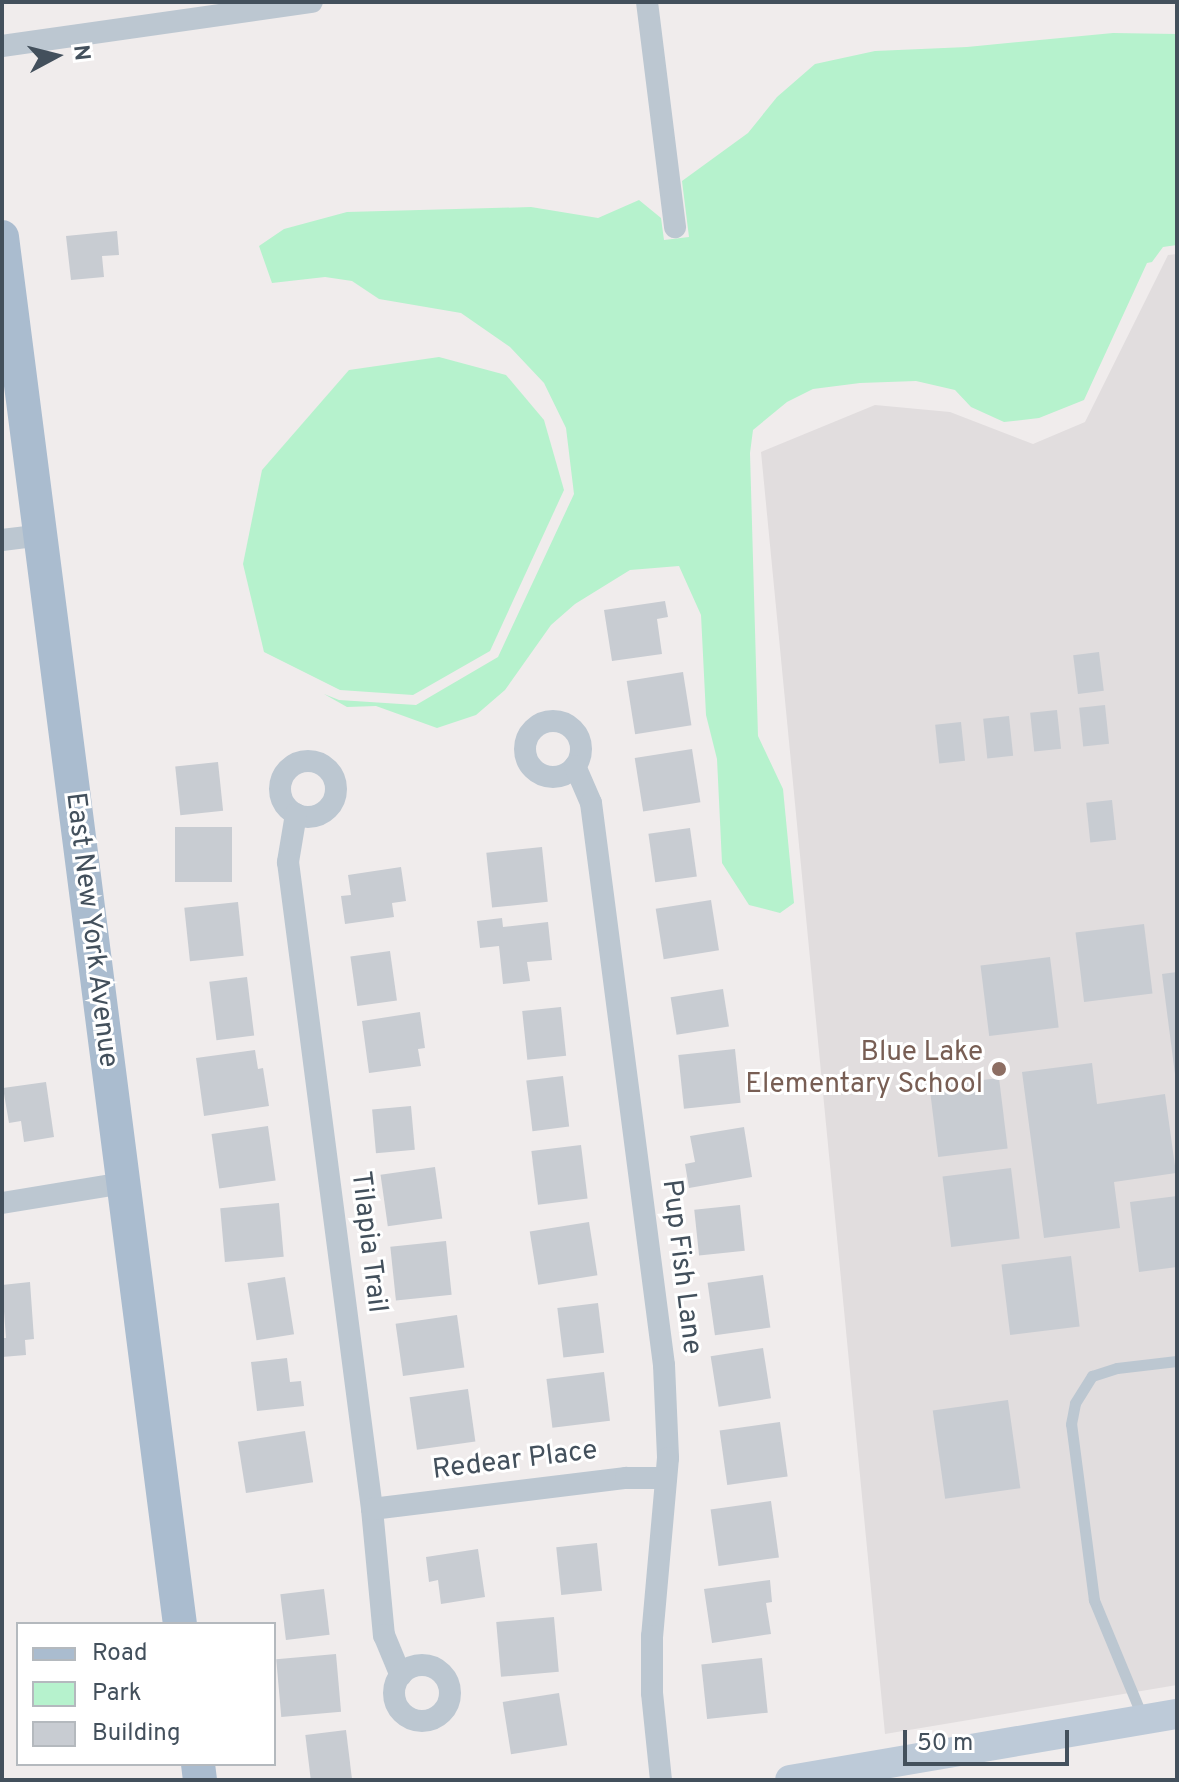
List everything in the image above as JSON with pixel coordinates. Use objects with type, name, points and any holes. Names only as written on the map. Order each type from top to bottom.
[{"type":"main road","name":"East New York Avenue","points":[[2,237],[7,319],[40,535],[180,1622]]},
{"type":"main road","points":[[790,1780],[906,1770],[1143,1720],[1176,1716]]},
{"type":"street","points":[[2,46],[312,2]]},
{"type":"street","points":[[647,2],[675,227]]},
{"type":"street","points":[[2,540],[40,535]]},
{"type":"street","name":"Pup Fish Lane","points":[[575,766],[591,803],[660,1334],[666,1478],[652,1636],[652,1693],[661,1780]]},
{"type":"street","name":"Tilapia Trail","points":[[296,814],[288,862],[372,1509],[384,1635],[401,1676]]},
{"type":"street","points":[[2,1203],[124,1183]]},
{"type":"street","name":"Redear Place","points":[[372,1509],[626,1478],[666,1478]]},
{"type":"lane","points":[[1143,1720],[1094,1600],[1071,1424],[1075,1403],[1092,1376],[1117,1368],[1177,1361]]},
{"type":"shaded area","name":"Blue Lake Elementary School","points":[[1177,254],[1177,1685],[885,1734],[761,452],[875,405],[950,412],[1033,444],[1085,422],[1168,255]]},
{"type":"green space","points":[[1113,33],[1177,34],[1177,245],[1163,247],[1152,262],[1147,263],[1084,400],[1039,418],[1004,422],[971,407],[955,390],[916,381],[860,383],[813,389],[787,402],[753,430],[750,453],[758,736],[783,789],[794,903],[780,913],[749,905],[722,863],[717,759],[706,715],[701,615],[679,566],[630,570],[575,604],[551,625],[505,690],[476,715],[437,728],[376,706],[347,707],[324,694],[339,700],[416,705],[498,657],[574,494],[566,428],[544,383],[510,347],[461,313],[379,299],[352,281],[325,277],[272,283],[259,246],[284,229],[347,212],[531,207],[598,218],[639,200],[661,218],[664,240],[689,237],[682,181],[748,133],[777,97],[815,64],[875,51],[967,47]]},
{"type":"green space","points":[[439,357],[506,375],[544,420],[564,490],[490,651],[413,695],[340,690],[264,652],[243,564],[262,470],[349,370]]},
{"type":"building","points":[[117,231],[119,255],[102,256],[104,277],[71,280],[66,236]]},
{"type":"building","points":[[665,601],[668,617],[657,619],[662,654],[612,661],[604,610]]},
{"type":"building","points":[[1099,652],[1104,691],[1078,694],[1073,655]]},
{"type":"building","points":[[683,672],[691,725],[635,734],[627,681]]},
{"type":"building","points":[[1105,705],[1109,744],[1083,747],[1079,708]]},
{"type":"building","points":[[1057,710],[1061,749],[1034,752],[1030,713]]},
{"type":"building","points":[[1009,716],[1013,756],[987,758],[983,719]]},
{"type":"building","points":[[961,722],[965,761],[939,764],[935,725]]},
{"type":"building","points":[[692,749],[700,802],[643,811],[635,758]]},
{"type":"building","points":[[218,762],[223,811],[180,815],[175,766]]},
{"type":"building","points":[[1112,800],[1116,840],[1090,842],[1086,803]]},
{"type":"building","points":[[175,827],[232,827],[232,882],[175,882]]},
{"type":"building","points":[[690,828],[697,877],[655,882],[648,834]]},
{"type":"building","points":[[542,847],[548,902],[492,908],[486,853]]},
{"type":"building","points":[[401,867],[406,901],[392,903],[394,917],[345,924],[341,896],[351,895],[348,875]]},
{"type":"building","points":[[711,900],[719,950],[664,959],[656,909]]},
{"type":"building","points":[[238,902],[244,956],[190,961],[184,908]]},
{"type":"building","points":[[502,918],[503,927],[548,922],[552,960],[527,962],[530,981],[503,984],[499,946],[480,948],[477,921]]},
{"type":"building","points":[[1144,924],[1153,993],[1084,1002],[1076,932]]},
{"type":"building","points":[[390,951],[397,1001],[357,1006],[350,957]]},
{"type":"building","points":[[1050,957],[1059,1027],[989,1036],[981,966]]},
{"type":"building","points":[[1177,972],[1177,1074],[1175,1074],[1162,974]]},
{"type":"building","points":[[247,977],[254,1036],[216,1040],[209,982]]},
{"type":"building","points":[[723,989],[729,1027],[677,1035],[671,997]]},
{"type":"building","points":[[561,1007],[566,1056],[527,1060],[522,1011]]},
{"type":"building","points":[[420,1012],[425,1048],[418,1049],[421,1066],[369,1073],[362,1021]]},
{"type":"building","points":[[735,1049],[741,1103],[684,1109],[678,1055]]},
{"type":"building","points":[[255,1050],[258,1069],[263,1068],[269,1106],[204,1116],[196,1058]]},
{"type":"building","points":[[1092,1063],[1097,1104],[1165,1094],[1176,1173],[1114,1182],[1120,1228],[1044,1238],[1022,1072]]},
{"type":"building","points":[[563,1076],[569,1127],[532,1131],[526,1081]]},
{"type":"building","points":[[999,1078],[1008,1148],[938,1157],[930,1087]]},
{"type":"building","points":[[46,1082],[54,1137],[24,1142],[21,1121],[9,1123],[3,1088]]},
{"type":"building","points":[[411,1106],[415,1150],[376,1153],[372,1109]]},
{"type":"building","points":[[268,1126],[276,1180],[219,1188],[212,1134]]},
{"type":"building","points":[[744,1127],[752,1177],[689,1188],[685,1164],[695,1162],[690,1136]]},
{"type":"building","points":[[581,1145],[588,1199],[538,1205],[531,1151]]},
{"type":"building","points":[[435,1167],[442,1218],[388,1226],[381,1175]]},
{"type":"building","points":[[1011,1168],[1020,1238],[951,1247],[943,1176]]},
{"type":"building","points":[[1177,1196],[1177,1267],[1139,1272],[1130,1202]]},
{"type":"building","points":[[279,1203],[284,1257],[225,1262],[220,1208]]},
{"type":"building","points":[[740,1205],[745,1251],[699,1256],[694,1210]]},
{"type":"building","points":[[589,1222],[597,1275],[538,1285],[530,1231]]},
{"type":"building","points":[[446,1241],[452,1295],[396,1301],[390,1247]]},
{"type":"building","points":[[1071,1256],[1080,1326],[1010,1335],[1002,1265]]},
{"type":"building","points":[[763,1275],[770,1327],[715,1335],[708,1283]]},
{"type":"building","points":[[285,1277],[294,1334],[257,1340],[247,1283]]},
{"type":"building","points":[[30,1282],[34,1339],[25,1340],[26,1355],[2,1357],[2,1338],[6,1338],[2,1285]]},
{"type":"building","points":[[598,1303],[604,1353],[563,1358],[557,1308]]},
{"type":"building","points":[[457,1315],[464,1367],[403,1376],[396,1324]]},
{"type":"building","points":[[763,1348],[771,1398],[719,1407],[711,1356]]},
{"type":"building","points":[[287,1358],[290,1382],[301,1381],[304,1406],[257,1411],[251,1362]]},
{"type":"building","points":[[604,1372],[610,1421],[552,1428],[546,1379]]},
{"type":"building","points":[[468,1389],[475,1441],[417,1450],[410,1397]]},
{"type":"building","points":[[1008,1400],[1020,1488],[945,1499],[933,1411]]},
{"type":"building","points":[[780,1422],[788,1476],[727,1485],[720,1430]]},
{"type":"building","points":[[305,1431],[313,1482],[246,1493],[238,1442]]},
{"type":"building","points":[[771,1501],[779,1557],[719,1566],[711,1509]]},
{"type":"building","points":[[597,1543],[602,1591],[561,1595],[556,1547]]},
{"type":"building","points":[[478,1549],[485,1597],[441,1604],[438,1580],[429,1582],[426,1557]]},
{"type":"building","points":[[770,1580],[772,1602],[766,1603],[771,1634],[712,1643],[704,1589]]},
{"type":"building","points":[[324,1589],[330,1635],[286,1640],[280,1594]]},
{"type":"building","points":[[554,1617],[559,1672],[501,1677],[496,1622]]},
{"type":"building","points":[[336,1654],[341,1712],[281,1717],[276,1659]]},
{"type":"building","points":[[762,1658],[768,1713],[707,1719],[701,1664]]},
{"type":"building","points":[[559,1693],[567,1745],[511,1754],[503,1702]]},
{"type":"building","points":[[346,1730],[352,1780],[311,1780],[305,1735]]},
{"type":"place","name":"Blue Lake Elementary School","points":[[999,1069]]}]
